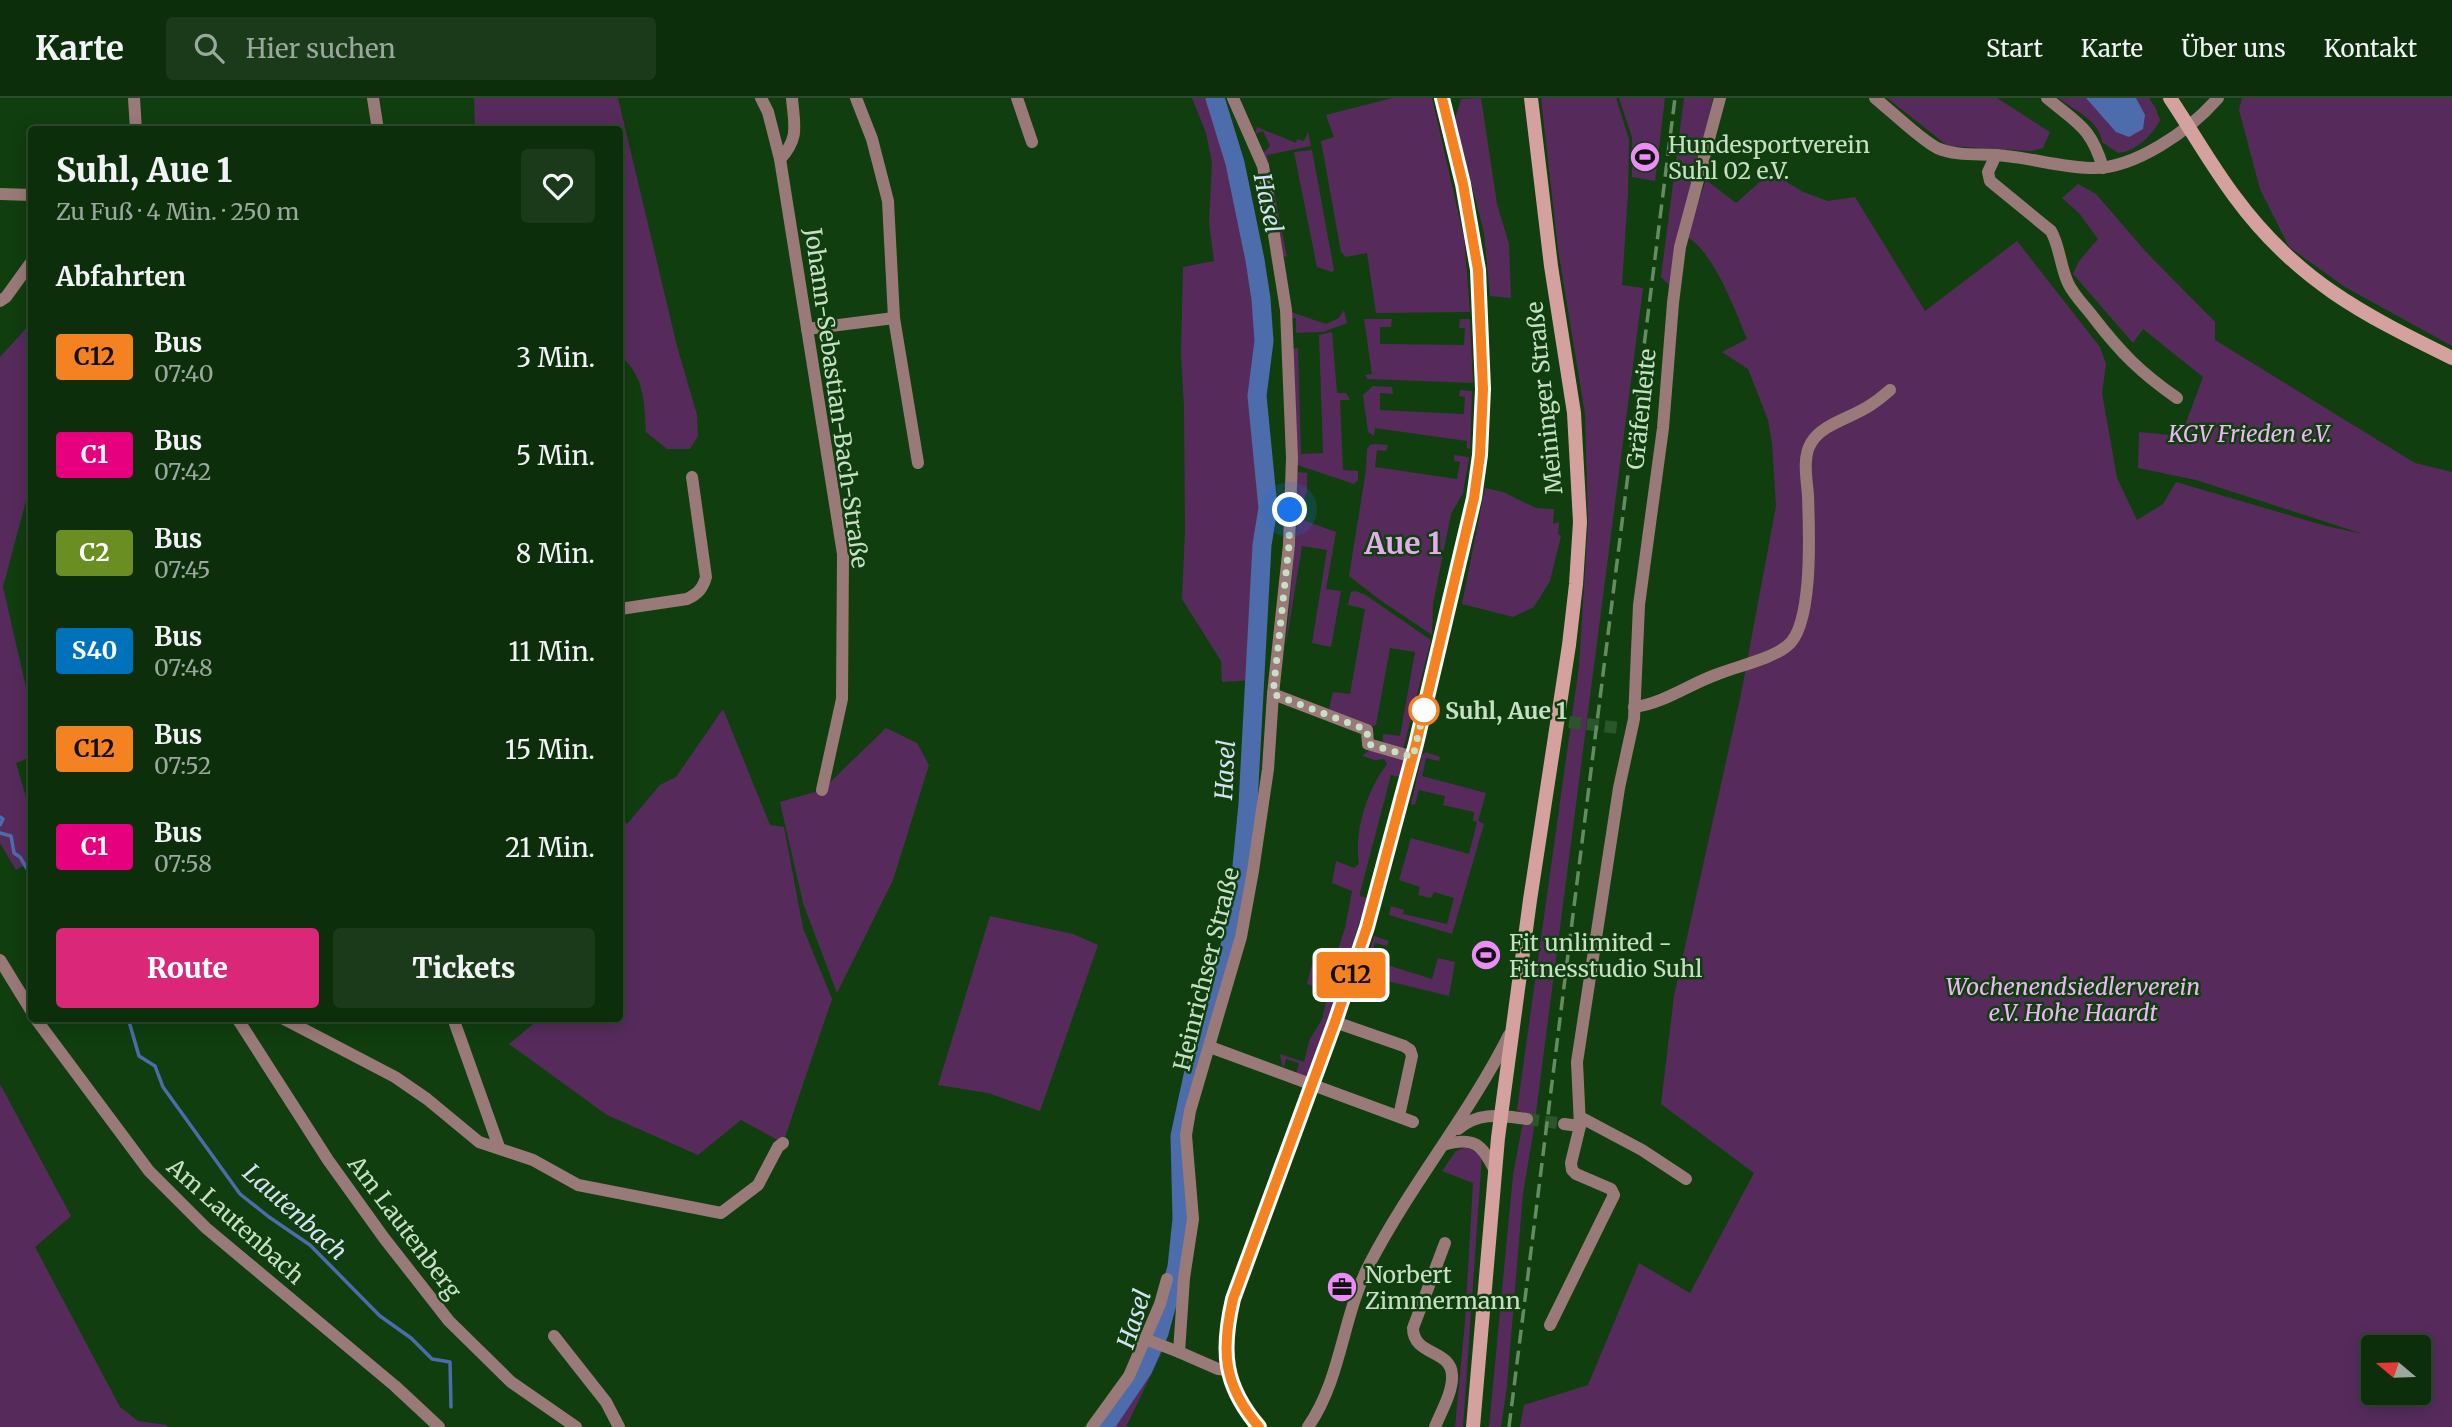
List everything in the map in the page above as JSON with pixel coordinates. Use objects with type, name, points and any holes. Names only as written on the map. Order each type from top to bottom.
[{"type":"main road","name":"Meininger Straße","points":[[1473,1427],[1501,1116],[1530,900],[1563,724],[1580,522],[1574,413],[1550,253],[1531,98]]},
{"type":"main road","points":[[2170,98],[2240,204],[2270,239],[2304,272],[2354,309],[2452,359]]},
{"type":"street","points":[[134,98],[136,126]]},
{"type":"street","points":[[373,98],[378,126]]},
{"type":"street","name":"Johann-Sebastian-Bach-Straße","points":[[761,98],[768,112],[780,159],[843,554],[842,699],[822,790]]},
{"type":"street","points":[[780,159],[794,139],[792,98]]},
{"type":"street","points":[[856,98],[872,139],[888,201],[894,318],[918,463]]},
{"type":"street","points":[[1017,98],[1032,142]]},
{"type":"street","name":"Heinrichser Straße","points":[[1179,1352],[1184,1278],[1193,1219],[1186,1135],[1190,1111],[1241,937],[1253,871],[1268,769],[1289,545],[1292,458],[1286,310],[1263,166],[1233,98]]},
{"type":"street","points":[[1259,1427],[1240,1404],[1228,1370],[1226,1336],[1233,1299],[1335,1022],[1375,898],[1413,757],[1474,498],[1482,422],[1482,340],[1478,270],[1463,184],[1442,98]]},
{"type":"street","name":"Gräfenleite","points":[[1550,1325],[1614,1195],[1611,1189],[1572,1170],[1571,1163],[1580,1121],[1577,1062],[1619,788],[1625,729],[1634,707],[1639,605],[1663,428],[1679,247],[1720,98]]},
{"type":"street","points":[[1875,98],[1935,147],[1950,152],[2103,168],[2121,165],[2168,140],[2218,98]]},
{"type":"street","points":[[2047,98],[2094,139],[2103,168]]},
{"type":"street","points":[[1996,155],[1988,172],[1989,178],[2051,231],[2057,242],[2068,283],[2119,351],[2144,375],[2177,398]]},
{"type":"street","points":[[0,194],[28,195]]},
{"type":"street","points":[[0,301],[28,266]]},
{"type":"street","points":[[807,329],[894,318]]},
{"type":"street","points":[[1634,707],[1665,699],[1711,676],[1780,650],[1794,640],[1804,607],[1807,578],[1810,541],[1806,460],[1810,444],[1820,432],[1868,407],[1890,390]]},
{"type":"street","points":[[623,609],[687,599],[704,585],[706,577],[692,477]]},
{"type":"street","points":[[1273,694],[1367,730],[1368,744],[1413,757]]},
{"type":"street","points":[[0,960],[28,1006]]},
{"type":"street","name":"Am Lautenbach","points":[[38,1022],[149,1171],[206,1228],[395,1386],[439,1427]]},
{"type":"street","name":"Am Lautenberg","points":[[240,1022],[335,1169],[384,1238],[449,1321],[511,1382],[576,1427]]},
{"type":"street","points":[[290,1022],[395,1077],[427,1099],[479,1142],[534,1160],[578,1185],[721,1213],[758,1185],[778,1147],[783,1143]]},
{"type":"street","points":[[454,1022],[499,1147]]},
{"type":"street","points":[[1335,1022],[1410,1050],[1412,1056],[1399,1116]]},
{"type":"street","name":"Meininger Straße","points":[[1308,1427],[1321,1408],[1332,1383],[1346,1324],[1368,1266],[1393,1221],[1484,1083],[1514,1026]]},
{"type":"street","points":[[1210,1047],[1413,1122]]},
{"type":"street","name":"Meininger Straße","points":[[1446,1140],[1472,1119],[1490,1115],[1501,1116]]},
{"type":"street","points":[[1501,1116],[1527,1119]]},
{"type":"street","points":[[1564,1124],[1580,1121],[1643,1150],[1686,1179]]},
{"type":"street","points":[[1446,1140],[1477,1144],[1486,1153],[1495,1171]]},
{"type":"street","points":[[1435,1427],[1449,1392],[1452,1376],[1450,1366],[1418,1344],[1413,1338],[1413,1328],[1445,1243]]},
{"type":"street","points":[[1092,1427],[1129,1376],[1160,1304],[1167,1279]]},
{"type":"street","points":[[554,1336],[606,1402],[619,1427]]},
{"type":"street","points":[[1144,1339],[1218,1369],[1228,1370]]},
{"type":"green space","points":[[474,98],[618,98],[677,346],[697,415],[698,436],[690,449],[667,449],[646,432],[642,390],[634,372],[623,358],[623,126],[475,126]]},
{"type":"green space","points":[[1192,98],[1215,98],[1235,163],[1261,299],[1264,341],[1257,396],[1268,508],[1262,545],[1255,680],[1222,682],[1221,661],[1182,599],[1185,531],[1181,354],[1183,267],[1214,261],[1209,223],[1212,162],[1206,133]]},
{"type":"green space","points":[[1392,98],[1432,98],[1464,238],[1470,312],[1376,313],[1367,253],[1346,257],[1341,252],[1321,141],[1334,137],[1326,115]]},
{"type":"green space","points":[[1481,98],[1497,204],[1509,244],[1511,298],[1490,296],[1484,233],[1455,119],[1461,99]]},
{"type":"green space","points":[[1541,98],[1616,98],[1629,139],[1622,285],[1643,288],[1534,1128],[1523,1193],[1507,1386],[1501,1427],[1489,1427],[1513,1175],[1522,1127],[1528,1115],[1517,1110],[1579,666],[1588,523],[1585,414],[1558,249]]},
{"type":"green space","name":"Hundesportverein Suhl 02 e.V.","points":[[1619,98],[1665,98],[1655,181],[1632,177],[1632,137]]},
{"type":"green space","points":[[1684,98],[1713,98],[1670,286],[1661,277]]},
{"type":"green space","points":[[1887,98],[1997,98],[2050,132],[2043,148],[2032,151],[1948,146]]},
{"type":"green space","points":[[2059,98],[2149,98],[2160,120],[2143,141],[2125,152],[2118,153],[2102,142],[2100,134],[2091,122]]},
{"type":"green space","points":[[2242,98],[2452,98],[2452,346],[2345,287],[2289,247],[2260,189],[2239,110]]},
{"type":"green space","points":[[1257,127],[1296,143],[1297,139],[1304,141],[1308,132],[1311,146],[1267,155],[1287,257],[1280,255],[1263,153],[1270,146],[1263,131],[1255,134]]},
{"type":"green space","points":[[1312,150],[1334,270],[1332,272],[1317,267],[1294,152]]},
{"type":"green space","name":"Wochenendsiedlerverein e.V. Hohe Haardt","points":[[1771,172],[1803,192],[1828,201],[1855,197],[1925,311],[2017,241],[2100,347],[2106,364],[2102,393],[2117,478],[2137,520],[2163,504],[2176,482],[2326,526],[2363,534],[2196,480],[2138,468],[2139,432],[2181,436],[2203,377],[2143,329],[2133,343],[2073,274],[2079,261],[2098,239],[2079,213],[2062,198],[2078,184],[2096,194],[2146,252],[2215,322],[2215,340],[2415,463],[2452,472],[2452,1427],[1520,1427],[1524,1405],[1588,1385],[1639,1263],[1690,1293],[1754,1173],[1661,1104],[1674,996],[1741,694],[1776,506],[1768,420],[1748,369],[1722,352],[1747,339],[1714,268],[1706,255],[1686,236],[1706,180],[1736,203]]},
{"type":"green space","points":[[1344,310],[1347,323],[1323,332],[1296,333],[1296,318],[1288,319],[1288,311],[1326,324],[1339,318]]},
{"type":"green space","points":[[1364,319],[1392,319],[1391,327],[1380,327],[1380,344],[1464,345],[1465,328],[1459,328],[1460,319],[1470,319],[1473,383],[1368,379],[1365,375],[1372,374]]},
{"type":"green space","points":[[28,326],[28,493],[3,587],[28,696],[28,758],[16,763],[28,804],[28,863],[16,870],[0,843],[0,357]]},
{"type":"green space","points":[[1332,332],[1337,393],[1346,393],[1350,400],[1340,400],[1343,470],[1358,471],[1358,480],[1354,484],[1297,465],[1291,349],[1298,348],[1301,454],[1323,453],[1319,335]]},
{"type":"green space","points":[[1373,386],[1392,387],[1393,394],[1380,393],[1380,410],[1464,414],[1465,397],[1459,396],[1460,390],[1472,391],[1470,449],[1467,448],[1467,441],[1375,428],[1374,436],[1368,432],[1363,395]]},
{"type":"green space","points":[[1374,444],[1388,445],[1386,451],[1377,450],[1375,467],[1457,479],[1460,462],[1454,461],[1454,455],[1469,457],[1463,493],[1451,514],[1433,604],[1432,635],[1349,576],[1367,449]]},
{"type":"green space","points":[[1298,472],[1307,473],[1307,491],[1300,510],[1294,491]]},
{"type":"green space","points":[[1485,488],[1503,492],[1536,508],[1554,509],[1553,524],[1559,522],[1558,534],[1561,536],[1550,581],[1534,607],[1513,617],[1462,604]]},
{"type":"green space","points":[[1300,519],[1336,532],[1326,589],[1341,591],[1331,647],[1312,643],[1327,550],[1302,546],[1286,644],[1297,524]]},
{"type":"green space","points":[[1351,592],[1364,594],[1431,640],[1403,750],[1383,742],[1383,734],[1400,736],[1415,652],[1390,648],[1376,725],[1370,727],[1331,713],[1329,709],[1333,692],[1350,694],[1365,609],[1348,605]]},
{"type":"green space","points":[[723,709],[770,825],[784,827],[803,928],[832,999],[783,1143],[741,1120],[698,1155],[607,1115],[509,1044],[535,1022],[623,1022],[623,819],[627,824],[660,785],[676,777]]},
{"type":"green space","points":[[886,728],[917,743],[929,765],[893,880],[837,993],[803,903],[780,802],[822,790]]},
{"type":"green space","points":[[1371,749],[1404,759],[1400,777],[1391,775],[1360,893],[1360,896],[1367,898],[1338,991],[1306,1078],[1296,1074],[1299,1063],[1286,1059],[1284,1067],[1280,1054],[1304,1062],[1309,1041],[1322,1019],[1328,992],[1307,984],[1313,960],[1333,965],[1345,928],[1352,891],[1332,883],[1336,861],[1354,868],[1359,864],[1360,825],[1373,786],[1387,764],[1384,759],[1375,760],[1362,756]]},
{"type":"green space","points":[[1426,752],[1440,757],[1439,761],[1426,758],[1422,776],[1486,793],[1478,821],[1484,824],[1452,934],[1389,915],[1391,906],[1404,910],[1403,914],[1447,924],[1454,898],[1434,892],[1431,898],[1418,895],[1420,887],[1399,880],[1411,838],[1469,854],[1477,822],[1473,821],[1474,812],[1443,805],[1445,796],[1419,790],[1415,805],[1411,804],[1422,755]]},
{"type":"green space","points":[[990,916],[1073,934],[1098,945],[1040,1111],[988,1093],[938,1085]]},
{"type":"green space","points":[[1374,936],[1389,941],[1387,946],[1375,943],[1371,960],[1432,979],[1438,958],[1455,962],[1449,996],[1367,976],[1364,969]]},
{"type":"green space","points":[[0,1084],[71,1216],[35,1247],[120,1407],[138,1421],[167,1427],[0,1427]]},
{"type":"green space","points":[[1463,1148],[1482,1155],[1463,1427],[1455,1427],[1465,1321],[1473,1183],[1442,1171],[1456,1151]]},
{"type":"green space","points":[[1148,1346],[1163,1350],[1126,1427],[1098,1427],[1122,1392],[1127,1391]]},
{"type":"water","points":[[2086,98],[2136,98],[2145,115],[2143,129],[2129,137],[2116,132]]},
{"type":"waterway","name":"Hasel","points":[[1104,1427],[1143,1369],[1159,1333],[1177,1267],[1182,1219],[1180,1136],[1194,1071],[1216,1003],[1237,917],[1248,804],[1262,545],[1268,508],[1257,396],[1264,341],[1255,260],[1235,163],[1215,98]]},
{"type":"waterway","name":"Lautenbach","points":[[0,817],[3,819],[0,825]]},
{"type":"waterway","name":"Lautenbach","points":[[0,833],[11,836],[14,853],[20,857],[28,870]]},
{"type":"waterway","name":"Lautenbach","points":[[129,1022],[139,1056],[155,1066],[163,1087],[240,1194],[310,1245],[380,1316],[411,1338],[432,1359],[450,1362],[451,1407]]},
{"type":"tunnel","points":[[1569,722],[1619,728]]},
{"type":"tunnel","points":[[1527,1119],[1564,1124]]},
{"type":"railway","points":[[1509,1427],[1675,98]]},
{"type":"bus line","name":"C12","points":[[1259,1427],[1240,1404],[1228,1370],[1226,1336],[1233,1299],[1367,927],[1407,781],[1474,498],[1480,455],[1483,389],[1478,270],[1463,184],[1442,98]]},
{"type":"place","name":"Hundesportverein Suhl 02 e.V.","points":[[1645,157]]},
{"type":"place","name":"Suhl, Aue 1","points":[[1424,710]]},
{"type":"place","name":"Fit unlimited - Fitnesstudio Suhl","points":[[1486,955]]},
{"type":"place","name":"Norbert Zimmermann","points":[[1342,1287]]},
{"type":"district","name":"Aue 1","points":[[1403,543]]},
{"type":"route","points":[[1290,510],[1289,545],[1273,694],[1367,730],[1368,744],[1413,757],[1424,710]]},
{"type":"park label","name":"KGV Frieden e.V.","points":[[2250,433]]}]
